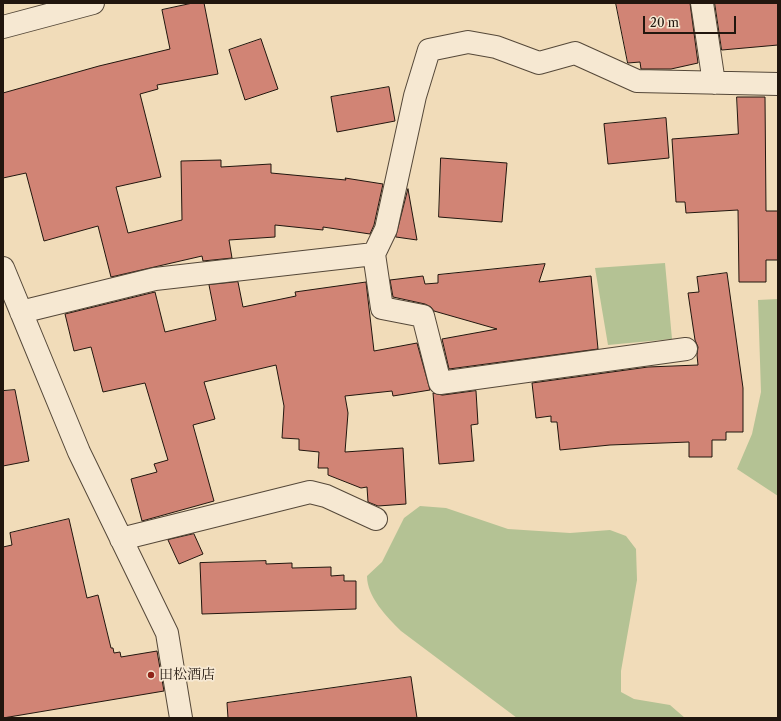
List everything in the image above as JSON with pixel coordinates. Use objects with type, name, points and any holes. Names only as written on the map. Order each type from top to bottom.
[{"type":"street","points":[[3,27],[93,3]]},
{"type":"street","points":[[702,3],[714,83]]},
{"type":"street","points":[[686,349],[440,383],[423,316],[382,308],[374,254],[386,229],[415,96],[429,50],[468,42],[496,47],[539,63],[575,53],[637,80],[778,84]]},
{"type":"street","points":[[21,312],[155,279],[374,254]]},
{"type":"street","points":[[3,268],[79,452],[166,633],[181,718]]},
{"type":"street","points":[[121,539],[310,492],[326,496],[376,519]]},
{"type":"green space","points":[[665,263],[672,339],[608,345],[595,268]]},
{"type":"green space","points":[[778,299],[778,496],[737,469],[752,434],[761,392],[758,300]]},
{"type":"green space","points":[[420,506],[446,508],[508,529],[570,533],[610,530],[626,536],[636,549],[637,580],[621,671],[621,692],[634,699],[670,705],[685,718],[517,718],[401,631],[384,613],[374,599],[370,591],[367,576],[382,562],[404,518]]},
{"type":"building","points":[[193,3],[204,3],[218,74],[157,85],[158,89],[140,94],[161,177],[116,187],[128,233],[182,220],[181,161],[221,160],[221,167],[271,164],[271,173],[346,180],[345,178],[383,184],[374,225],[370,234],[323,227],[323,230],[275,225],[275,237],[229,240],[232,258],[203,261],[202,256],[111,277],[98,226],[44,241],[26,173],[3,178],[3,93],[99,66],[170,49],[162,10]]},
{"type":"building","points":[[616,3],[690,3],[698,63],[671,69],[641,69],[640,62],[628,63]]},
{"type":"building","points":[[715,3],[778,3],[778,45],[722,50]]},
{"type":"building","points":[[261,39],[278,89],[245,100],[229,50]]},
{"type":"building","points":[[389,87],[395,121],[337,132],[331,97]]},
{"type":"building","points":[[737,97],[765,97],[766,211],[778,211],[778,260],[766,260],[766,282],[739,282],[738,210],[686,213],[685,202],[676,202],[672,139],[738,134]]},
{"type":"building","points":[[666,118],[669,158],[608,164],[604,124]]},
{"type":"building","points":[[441,158],[507,163],[502,222],[439,217]]},
{"type":"building","points":[[408,189],[417,240],[396,237]]},
{"type":"building","points":[[545,264],[539,282],[591,276],[598,349],[449,369],[442,339],[497,329],[434,311],[431,307],[425,304],[393,297],[390,280],[423,276],[425,284],[438,283],[438,275]]},
{"type":"building","points":[[727,273],[743,388],[743,432],[726,432],[726,440],[712,440],[712,457],[689,457],[689,442],[610,445],[560,450],[557,422],[551,422],[551,416],[536,418],[532,383],[648,367],[698,365],[698,347],[695,340],[688,293],[699,292],[697,277]]},
{"type":"building","points":[[238,282],[243,307],[296,296],[295,292],[366,282],[374,351],[417,343],[430,390],[393,396],[392,391],[345,396],[348,413],[345,452],[403,448],[406,504],[378,506],[368,502],[367,487],[361,488],[328,475],[328,468],[318,468],[319,452],[299,450],[299,439],[282,438],[284,406],[276,365],[204,382],[215,419],[193,425],[214,501],[142,521],[131,479],[157,472],[154,464],[168,460],[145,383],[103,392],[91,347],[74,351],[65,314],[155,292],[165,332],[216,320],[209,285]]},
{"type":"building","points":[[15,390],[29,461],[3,466],[3,391]]},
{"type":"building","points":[[476,391],[478,424],[471,425],[474,461],[439,464],[433,393],[442,395]]},
{"type":"building","points":[[69,519],[87,598],[98,595],[111,648],[113,648],[114,653],[120,652],[121,657],[157,651],[164,691],[3,718],[3,547],[12,545],[10,533]]},
{"type":"building","points":[[194,534],[203,554],[179,564],[168,540]]},
{"type":"building","points":[[266,561],[266,564],[292,563],[292,568],[331,567],[331,576],[344,575],[344,581],[356,581],[356,609],[202,614],[200,563]]},
{"type":"building","points":[[411,677],[417,718],[228,718],[227,703]]},
{"type":"place","name":"田松酒店","points":[[151,675]]}]
